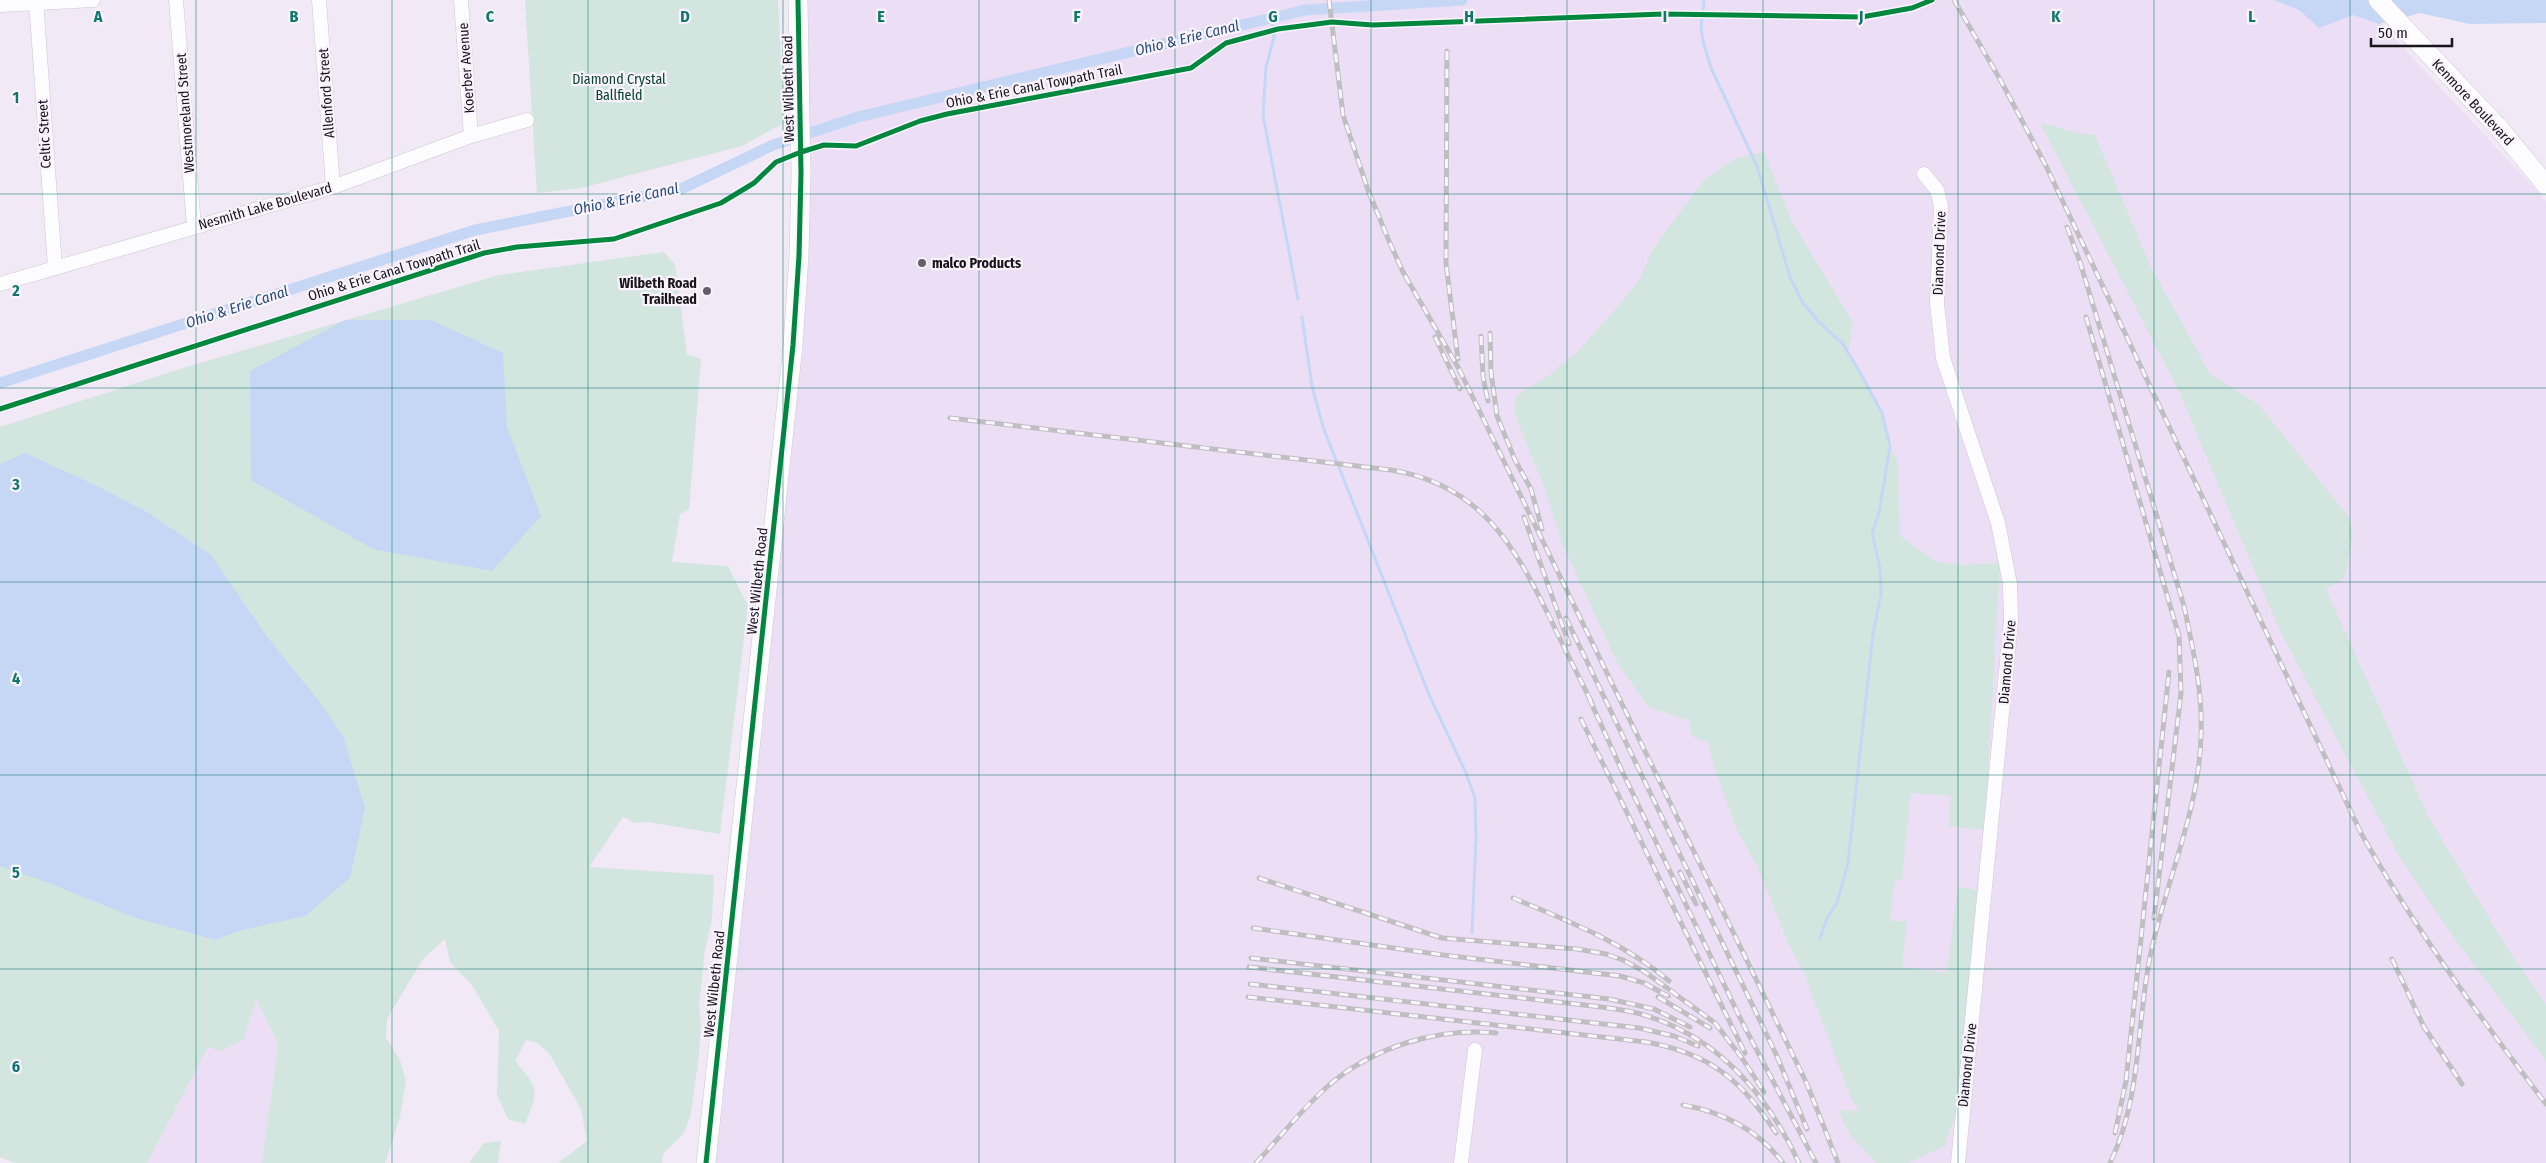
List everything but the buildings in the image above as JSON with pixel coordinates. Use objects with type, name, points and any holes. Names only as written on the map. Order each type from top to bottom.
[{"type":"main road","name":"West Wilbeth Road","points":[[706,1163],[793,345],[799,256],[801,170],[798,0]]},
{"type":"main road","name":"Kenmore Boulevard","points":[[2378,0],[2499,128],[2546,185]]},
{"type":"street","points":[[0,6],[36,2],[93,0]]},
{"type":"street","name":"Westmoreland Street","points":[[176,0],[194,227]]},
{"type":"street","name":"Allenford Street","points":[[319,0],[333,187]]},
{"type":"street","name":"Koerber Avenue","points":[[461,0],[471,136]]},
{"type":"street","name":"Celtic Street","points":[[36,2],[55,267]]},
{"type":"street","name":"Nesmith Lake Boulevard","points":[[0,284],[333,187],[471,136],[527,120]]},
{"type":"street","name":"Diamond Drive","points":[[1924,174],[1936,190],[1941,206],[1937,304],[1943,358],[1998,523],[2005,550],[2011,602],[2004,700],[1958,1163]]},
{"type":"street","points":[[1461,1163],[1475,1050]]},
{"type":"shaded area","points":[[798,0],[2359,0],[2546,201],[2546,1163],[707,1163],[792,357]]},
{"type":"shaded area","points":[[256,998],[278,1044],[262,1163],[147,1163],[208,1047]]},
{"type":"green space","name":"Diamond Crystal Ballfield","points":[[525,0],[778,0],[784,123],[742,146],[581,188],[537,193]]},
{"type":"green space","points":[[2040,123],[2081,134],[2095,135],[2150,265],[2210,374],[2258,404],[2348,516],[2353,533],[2345,578],[2326,589],[2428,816],[2509,951],[2546,1005],[2546,1061],[2457,942],[2400,858],[2279,629],[2177,387]]},
{"type":"green space","points":[[1764,152],[1791,220],[1853,322],[1848,352],[1882,413],[1890,446],[1898,463],[1900,536],[1937,562],[1961,565],[2000,563],[1985,830],[1948,826],[1951,796],[1911,793],[1902,880],[1895,879],[1890,920],[1907,922],[1902,967],[1947,973],[1958,887],[1980,890],[1956,1113],[1945,1146],[1908,1163],[1876,1163],[1850,1135],[1838,1110],[1860,1111],[1852,1101],[1803,971],[1789,945],[1757,865],[1738,833],[1714,767],[1708,742],[1698,739],[1690,733],[1690,721],[1648,707],[1617,662],[1562,543],[1546,492],[1514,413],[1516,396],[1551,374],[1578,351],[1619,305],[1640,279],[1652,250],[1704,180],[1736,158]]},
{"type":"green space","points":[[664,252],[675,265],[687,354],[701,359],[689,509],[680,514],[672,562],[728,566],[748,606],[720,834],[648,822],[635,823],[623,817],[589,867],[714,875],[712,919],[705,950],[699,1006],[701,1023],[699,1055],[691,1113],[684,1133],[663,1154],[662,1163],[558,1163],[587,1141],[581,1109],[549,1053],[537,1043],[526,1040],[515,1061],[529,1078],[534,1090],[530,1113],[525,1124],[508,1119],[497,1095],[499,1031],[472,985],[450,962],[445,939],[422,960],[387,1019],[386,1038],[400,1060],[406,1081],[400,1117],[385,1163],[262,1163],[278,1044],[256,999],[244,1039],[221,1051],[208,1047],[147,1163],[15,1163],[0,1157],[0,427],[180,369],[499,275]]},
{"type":"green space","points":[[501,1141],[498,1163],[469,1163],[484,1143]]},
{"type":"water","points":[[2273,0],[2546,0],[2546,23],[2470,24],[2420,13],[2379,24],[2353,15],[2319,28],[2299,10]]},
{"type":"water","points":[[345,320],[431,320],[503,353],[507,427],[541,516],[492,571],[373,549],[251,480],[250,371]]},
{"type":"water","points":[[25,453],[95,485],[147,512],[211,555],[268,638],[318,700],[343,736],[365,808],[350,878],[305,916],[242,930],[215,940],[133,917],[41,880],[0,866],[0,464]]},
{"type":"waterway","name":"Ohio & Erie Canal","points":[[0,383],[475,230],[681,189],[773,145],[858,117],[1305,10],[1462,0]]},
{"type":"waterway","points":[[1704,0],[1701,27],[1711,68],[1757,166],[1790,277],[1803,303],[1818,321],[1843,344],[1862,376],[1882,413],[1890,446],[1879,513],[1872,533],[1880,568],[1881,594],[1873,634],[1848,863],[1837,903],[1827,918],[1820,938]]},
{"type":"waterway","points":[[1272,18],[1274,37],[1266,67],[1263,115],[1298,299]]},
{"type":"waterway","points":[[1302,317],[1312,386],[1323,427],[1430,697],[1466,773],[1475,798],[1476,839],[1472,933]]},
{"type":"railway","points":[[1329,0],[1343,115],[1368,190],[1389,241],[1403,272],[1459,369],[1807,1084],[1838,1163]]},
{"type":"railway","points":[[1954,0],[2001,81],[2047,168],[2361,833],[2426,938],[2496,1038],[2546,1104]]},
{"type":"railway","points":[[1447,51],[1446,264],[1458,359]]},
{"type":"railway","points":[[2067,227],[2080,262],[2184,606],[2197,671],[2201,720],[2199,764],[2194,792],[2188,820],[2156,929],[2146,983],[2137,1061],[2128,1113],[2110,1163]]},
{"type":"railway","points":[[2086,317],[2179,636],[2181,693],[2154,918]]},
{"type":"railway","points":[[1490,333],[1491,372],[1497,416],[1515,460],[1531,489],[1542,529]]},
{"type":"railway","points":[[1481,336],[1483,377],[1488,401]]},
{"type":"railway","points":[[1435,337],[1460,389]]},
{"type":"railway","points":[[950,418],[1391,470],[1422,477],[1448,489],[1470,503],[1507,542],[1536,591],[1592,703]]},
{"type":"railway","points":[[1524,517],[1569,644]]},
{"type":"railway","points":[[1566,618],[1776,1054],[1807,1129]]},
{"type":"railway","points":[[2115,1133],[2126,1081],[2169,672]]},
{"type":"railway","points":[[1589,698],[1743,1024],[1816,1163]]},
{"type":"railway","points":[[1581,719],[1745,1053]]},
{"type":"railway","points":[[1680,872],[1696,904]]},
{"type":"railway","points":[[1259,878],[1442,938],[1577,949],[1606,954],[1623,960],[1645,972],[1715,1023],[1742,1058],[1764,1092]]},
{"type":"railway","points":[[1513,898],[1574,924],[1614,944],[1651,967],[1669,981]]},
{"type":"railway","points":[[1253,928],[1443,955],[1620,976],[1644,983],[1668,996]]},
{"type":"railway","points":[[1251,958],[1609,999],[1654,1009],[1690,1027]]},
{"type":"railway","points":[[2392,959],[2424,1027],[2462,1084]]},
{"type":"railway","points":[[1249,967],[1604,1007],[1637,1013],[1691,1035],[1735,1069],[1771,1113],[1799,1163]]},
{"type":"railway","points":[[1250,984],[1639,1028],[1674,1036],[1698,1046]]},
{"type":"railway","points":[[1248,997],[1646,1042],[1668,1047],[1688,1053],[1722,1072],[1750,1098],[1776,1133]]},
{"type":"railway","points":[[1658,997],[1710,1028]]},
{"type":"railway","points":[[1256,1163],[1319,1094],[1366,1060],[1408,1042],[1430,1037],[1452,1033],[1496,1033]]},
{"type":"railway","points":[[1683,1105],[1712,1112],[1739,1124],[1762,1141],[1783,1163]]},
{"type":"cycle path","points":[[706,1163],[793,345],[799,256],[801,173],[798,0]]},
{"type":"cycle path","name":"Ohio & Erie Canal Towpath Trail","points":[[0,409],[484,253],[517,247],[614,239],[721,203],[754,183],[776,162],[824,145],[856,146],[920,121],[947,114],[1191,68],[1226,43],[1278,29],[1332,22],[1373,25],[1663,14],[1862,17],[1912,8],[1932,0]]},
{"type":"place","name":"malco Products","points":[[922,263]]},
{"type":"place","name":"Wilbeth Road Trailhead","points":[[707,291]]}]
